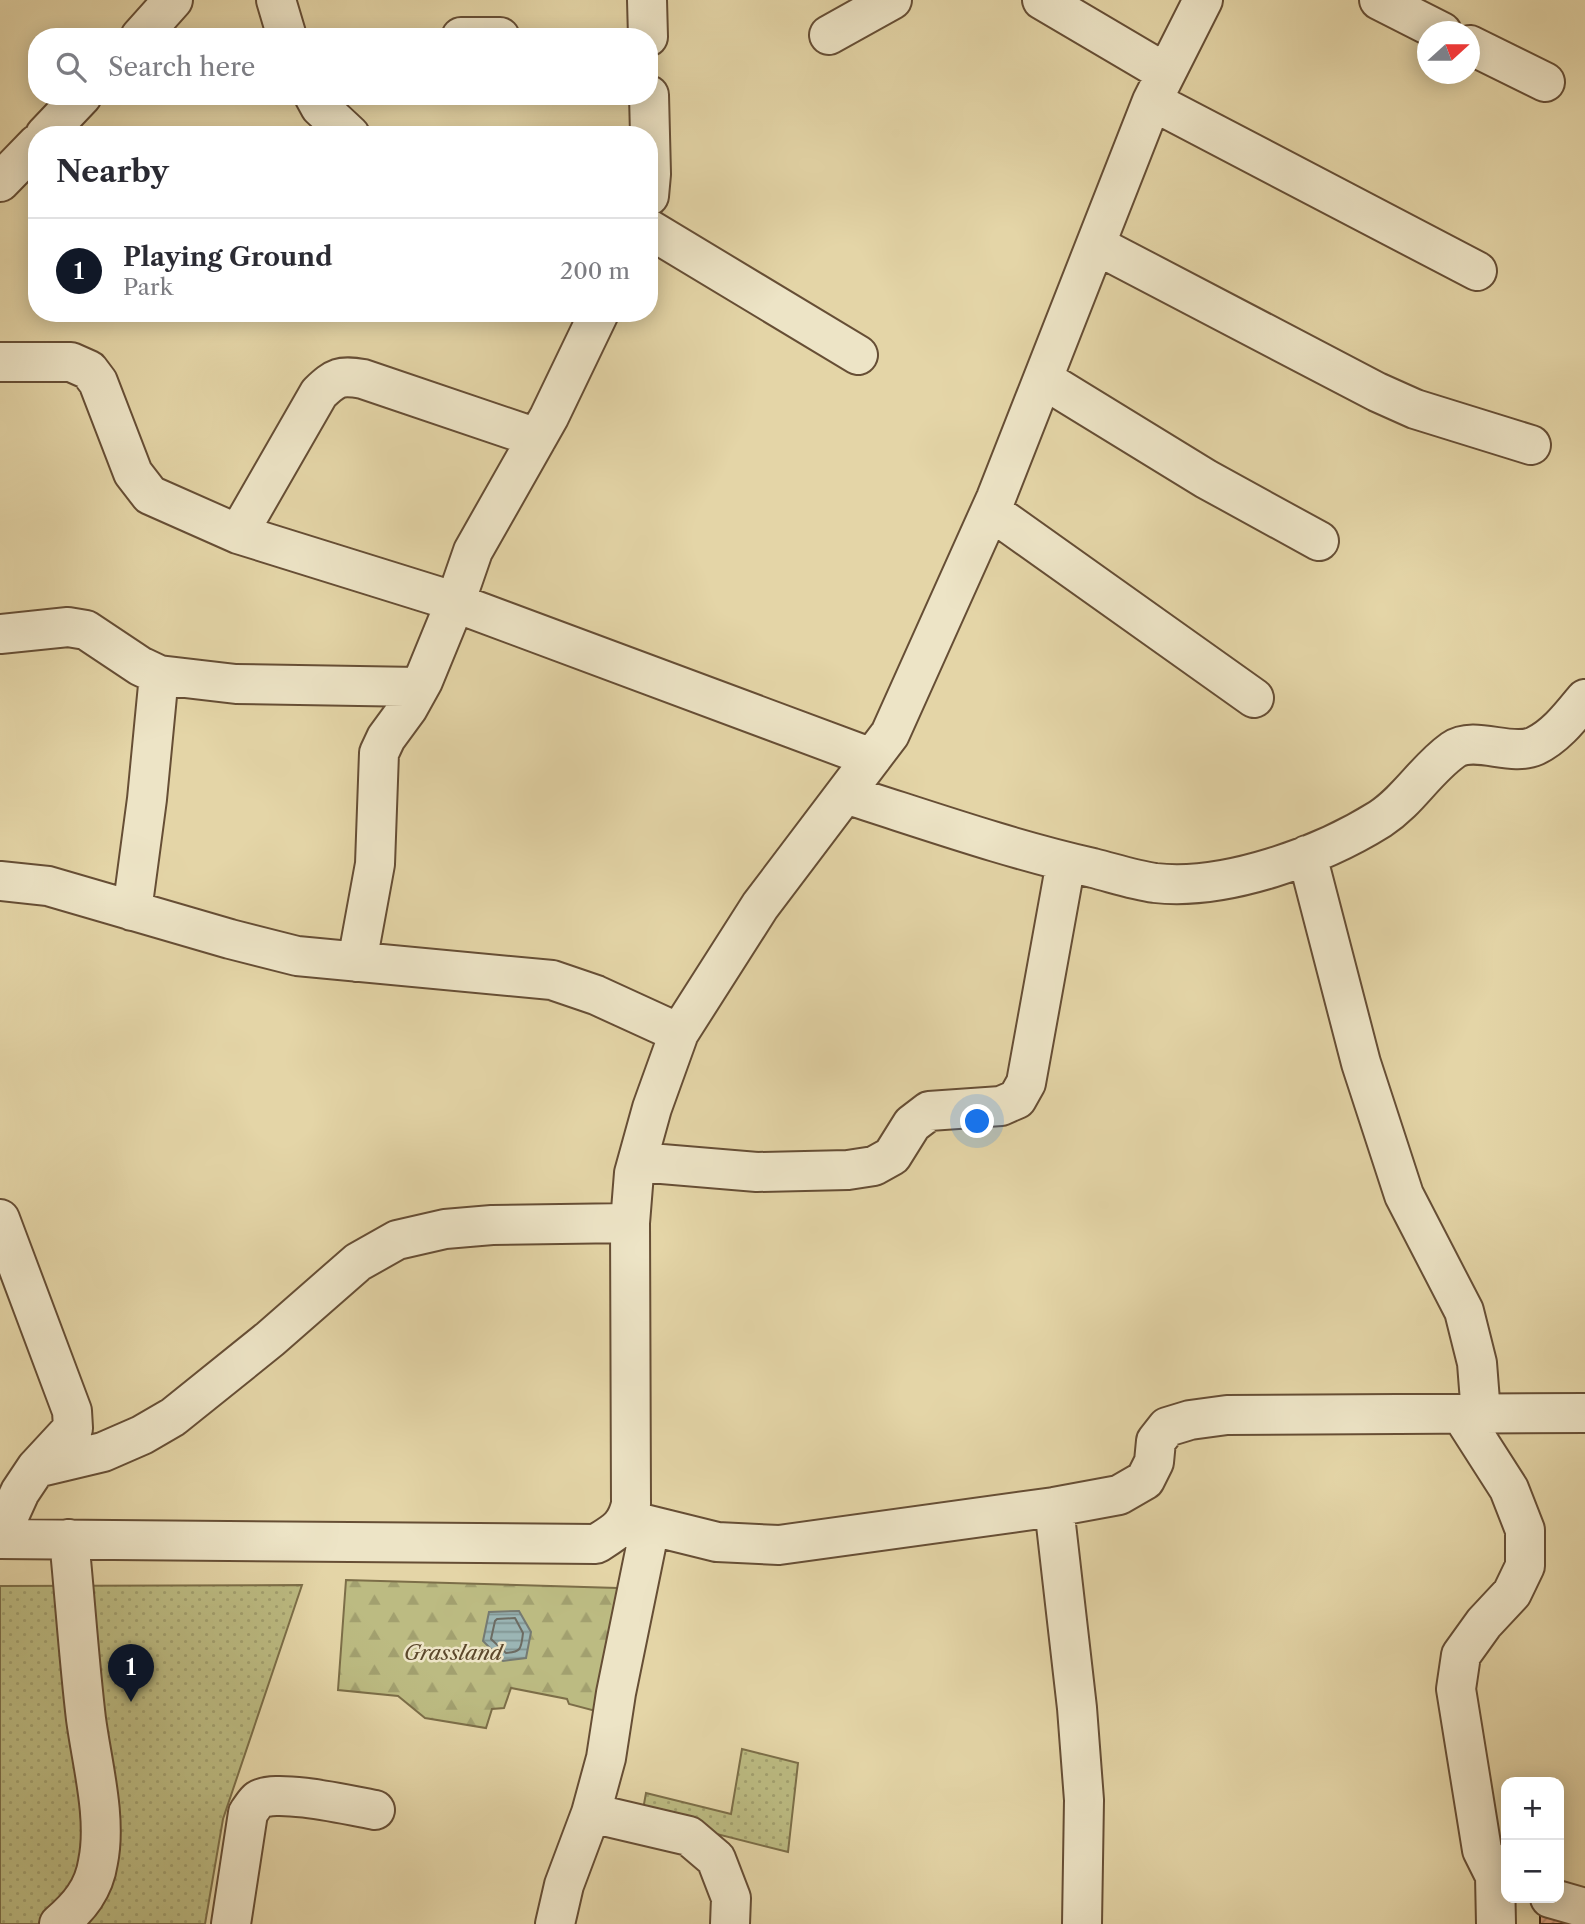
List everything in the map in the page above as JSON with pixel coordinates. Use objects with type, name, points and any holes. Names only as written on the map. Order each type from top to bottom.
[{"type":"street","points":[[148,28],[173,0]]},
{"type":"street","points":[[275,0],[284,28]]},
{"type":"street","points":[[647,0],[648,28]]},
{"type":"street","points":[[829,35],[892,0]]},
{"type":"street","points":[[1042,0],[1159,87],[1477,271]]},
{"type":"street","points":[[555,1924],[564,1885],[592,1813],[606,1758],[639,1523],[631,1504],[630,1223],[638,1163],[652,1108],[679,1033],[760,906],[890,734],[991,511],[1159,87],[1203,0]]},
{"type":"street","points":[[1379,0],[1420,21]]},
{"type":"street","points":[[1480,50],[1545,82]]},
{"type":"street","points":[[54,126],[73,105]]},
{"type":"street","points":[[328,105],[343,126]]},
{"type":"street","points":[[649,105],[650,126]]},
{"type":"street","points":[[0,182],[28,153]]},
{"type":"street","points":[[658,234],[858,355]]},
{"type":"street","points":[[1096,245],[1377,392],[1415,409],[1531,445]]},
{"type":"street","points":[[357,962],[375,864],[379,753],[419,687],[455,603],[473,551],[537,438],[595,322]]},
{"type":"street","points":[[0,362],[71,362],[89,370],[98,382],[133,473],[150,495],[238,534],[455,603],[872,758]]},
{"type":"street","points":[[238,534],[320,393],[333,379],[346,376],[363,379],[537,438]]},
{"type":"street","points":[[1043,379],[1206,479],[1319,541]]},
{"type":"street","points":[[991,511],[1254,698]]},
{"type":"street","points":[[0,634],[68,627],[86,630],[140,666],[159,675],[236,684],[419,687]]},
{"type":"street","points":[[132,911],[147,799],[159,675]]},
{"type":"street","points":[[845,794],[1066,862],[1154,883],[1240,877],[1307,855],[1382,818],[1408,798],[1455,748],[1479,745],[1511,750],[1534,747],[1558,730],[1585,699]]},
{"type":"street","points":[[1307,855],[1361,1063],[1404,1195],[1464,1311],[1477,1363],[1471,1414],[1509,1489],[1525,1530],[1525,1566],[1512,1593],[1484,1623],[1461,1655],[1456,1689],[1482,1850],[1500,1879],[1496,1924]]},
{"type":"street","points":[[638,1163],[757,1172],[848,1170],[874,1166],[892,1156],[912,1124],[929,1111],[1001,1106],[1017,1099],[1026,1083],[1066,862]]},
{"type":"street","points":[[0,881],[48,886],[297,956],[552,980],[596,995],[679,1033]]},
{"type":"street","points":[[0,1219],[72,1411],[73,1428],[36,1468],[20,1492],[0,1538],[596,1544],[639,1523],[717,1542],[779,1545],[1054,1507],[1119,1495],[1145,1480],[1154,1462],[1156,1441],[1167,1427],[1190,1420],[1227,1415],[1585,1413]]},
{"type":"street","points":[[36,1468],[103,1451],[142,1435],[173,1417],[270,1339],[358,1262],[397,1240],[445,1229],[492,1225],[630,1223]]},
{"type":"street","points":[[1054,1507],[1077,1707],[1084,1800],[1082,1924]]},
{"type":"street","points":[[60,1924],[76,1910],[91,1888],[98,1864],[101,1838],[69,1539]]},
{"type":"street","points":[[231,1924],[248,1813],[259,1799],[274,1795],[290,1796],[375,1810]]},
{"type":"street","points":[[592,1813],[689,1836],[716,1859],[731,1898],[730,1924]]},
{"type":"street","points":[[1564,1902],[1585,1908]]},
{"type":"green space","name":"Grassland","points":[[346,1580],[651,1589],[626,1719],[569,1704],[567,1699],[511,1688],[504,1708],[492,1709],[486,1728],[425,1718],[398,1696],[338,1690]]},
{"type":"green space","points":[[302,1585],[223,1819],[205,1924],[0,1924],[0,1586]]},
{"type":"green space","points":[[742,1749],[798,1763],[788,1852],[642,1815],[646,1793],[731,1814]]},
{"type":"water","points":[[519,1611],[531,1632],[526,1658],[503,1661],[483,1641],[489,1612]]},
{"type":"building","points":[[1540,1910],[1585,1924],[1540,1924]]},
{"type":"place","name":"Playing Ground","points":[[131,1702]]}]
